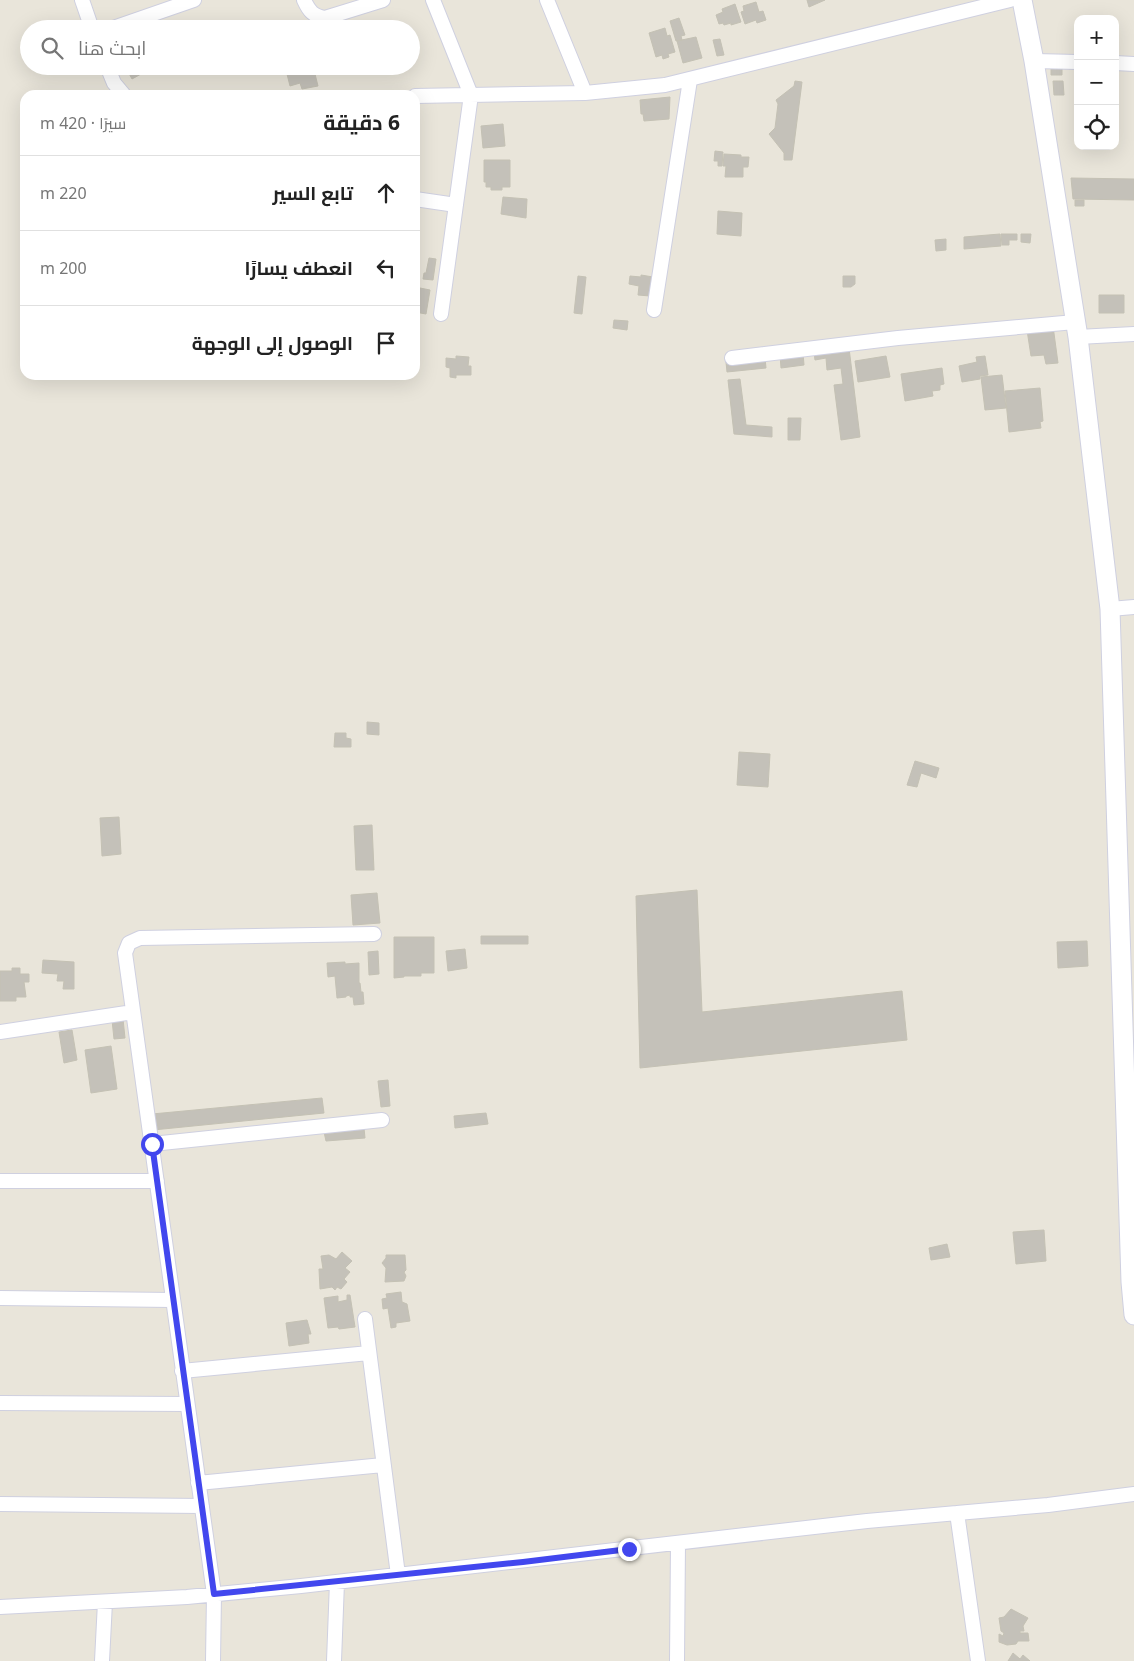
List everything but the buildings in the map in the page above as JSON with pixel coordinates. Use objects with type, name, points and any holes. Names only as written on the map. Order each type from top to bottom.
[{"type":"main road","points":[[1022,0],[1034,61],[1076,330],[1110,610],[1134,1315]]},
{"type":"street","points":[[82,0],[89,20]]},
{"type":"street","points":[[136,20],[194,0]]},
{"type":"street","points":[[304,0],[308,9],[315,17],[325,18],[383,0]]},
{"type":"street","points":[[433,0],[471,95],[441,314]]},
{"type":"street","points":[[547,0],[585,93]]},
{"type":"street","points":[[420,96],[585,93],[665,85],[1010,0]]},
{"type":"street","points":[[1034,61],[1074,62]]},
{"type":"street","points":[[1119,63],[1134,64]]},
{"type":"street","points":[[111,75],[120,90]]},
{"type":"street","points":[[654,310],[690,80]]},
{"type":"street","points":[[420,200],[456,205]]},
{"type":"street","points":[[732,358],[898,338],[1076,330],[1134,334]]},
{"type":"street","points":[[1110,610],[1134,607]]},
{"type":"street","points":[[213,1661],[214,1594],[125,953],[129,943],[140,938],[374,934]]},
{"type":"street","points":[[0,1032],[133,1012]]},
{"type":"street","points":[[152,1144],[382,1120]]},
{"type":"street","points":[[0,1181],[156,1180]]},
{"type":"street","points":[[0,1298],[172,1300]]},
{"type":"street","points":[[365,1318],[398,1575]]},
{"type":"street","points":[[182,1371],[369,1353]]},
{"type":"street","points":[[0,1402],[187,1404]]},
{"type":"street","points":[[198,1483],[384,1465]]},
{"type":"street","points":[[0,1607],[214,1594],[337,1582],[1134,1494]]},
{"type":"street","points":[[0,1504],[202,1506]]},
{"type":"street","points":[[957,1513],[978,1661]]},
{"type":"street","points":[[677,1661],[678,1543]]},
{"type":"street","points":[[334,1661],[337,1582]]},
{"type":"street","points":[[102,1661],[105,1602]]},
{"type":"route","points":[[152,1144],[214,1594],[629,1549]]}]
